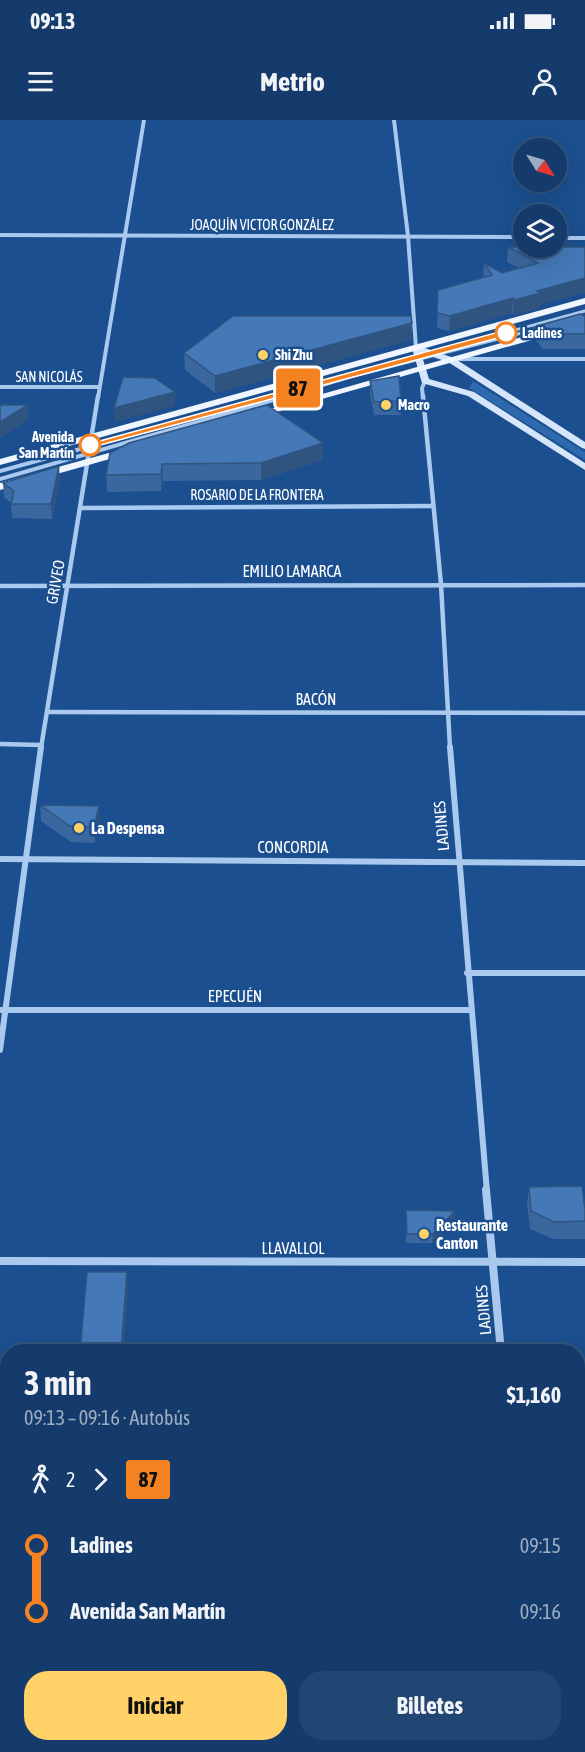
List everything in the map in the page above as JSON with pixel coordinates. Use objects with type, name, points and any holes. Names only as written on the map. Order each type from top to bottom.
[{"type":"main road","points":[[0,487],[418,358],[585,301]]},
{"type":"main road","points":[[0,462],[418,358],[451,360],[585,322]]},
{"type":"street","name":"GRIVEO","points":[[0,1050],[3,1010],[41,745],[82,508],[98,387],[144,120]]},
{"type":"street","name":"LADINES","points":[[394,120],[408,236],[418,358],[425,381],[422,388],[441,584],[447,712],[466,973],[500,1344]]},
{"type":"street","name":"JOAQUÍN VICTOR GONZÁLEZ","points":[[0,235],[513,237]]},
{"type":"street","points":[[567,238],[585,238]]},
{"type":"street","points":[[418,358],[428,352],[451,360],[585,446]]},
{"type":"street","points":[[451,360],[585,359]]},
{"type":"street","points":[[425,381],[471,394],[585,467]]},
{"type":"street","name":"SAN NICOLÁS","points":[[0,387],[98,387]]},
{"type":"street","name":"ROSARIO DE LA FRONTERA","points":[[82,508],[433,506]]},
{"type":"street","name":"EMILIO LAMARCA","points":[[0,585],[585,585]]},
{"type":"street","name":"BACÓN","points":[[47,712],[585,712]]},
{"type":"street","points":[[0,744],[41,745]]},
{"type":"street","name":"CONCORDIA","points":[[0,859],[585,863]]},
{"type":"street","points":[[466,973],[585,973]]},
{"type":"street","name":"EPECUÉN","points":[[3,1010],[470,1010]]},
{"type":"street","name":"LLAVALLOL","points":[[0,1261],[585,1262]]},
{"type":"lane","points":[[428,352],[585,311]]},
{"type":"lane","points":[[418,358],[438,356],[585,316]]},
{"type":"lane","points":[[0,471],[90,441]]},
{"type":"lane","points":[[0,479],[88,458]]},
{"type":"shaded area","points":[[473,381],[585,452],[585,460],[469,388]]},
{"type":"building","points":[[567,247],[585,247],[585,278],[537,291],[541,293],[514,300],[513,298],[450,316],[437,313],[438,290],[492,275],[484,263],[502,273],[538,263],[529,258],[567,258]]},
{"type":"building","points":[[580,314],[585,316],[585,334],[544,334],[537,326]]},
{"type":"building","points":[[233,316],[411,316],[412,323],[215,376],[184,353]]},
{"type":"building","points":[[399,376],[401,401],[374,402],[370,381]]},
{"type":"building","points":[[123,377],[155,378],[175,392],[114,408]]},
{"type":"building","points":[[0,405],[28,405],[0,422]]},
{"type":"building","points":[[267,405],[323,443],[261,463],[162,464],[161,474],[106,475],[110,453],[129,443]]},
{"type":"building","points":[[59,466],[51,504],[11,504],[14,491],[3,483]]},
{"type":"building","points":[[40,805],[99,806],[94,827],[70,826]]},
{"type":"building","points":[[582,1186],[585,1221],[554,1222],[531,1211],[529,1187]]},
{"type":"building","points":[[406,1210],[455,1211],[433,1234],[407,1234]]},
{"type":"building","points":[[87,1272],[127,1272],[122,1344],[81,1344]]},
{"type":"bus line","name":"87","points":[[90,445],[417,355],[506,333]]},
{"type":"place","name":"Ladines","points":[[506,333]]},
{"type":"place","name":"Shi Zhu","points":[[263,355]]},
{"type":"place","name":"Macro","points":[[386,405]]},
{"type":"place","name":"Avenida San Martín","points":[[90,445]]},
{"type":"place","name":"La Despensa","points":[[79,828]]},
{"type":"place","name":"Restaurante Canton","points":[[424,1234]]}]
